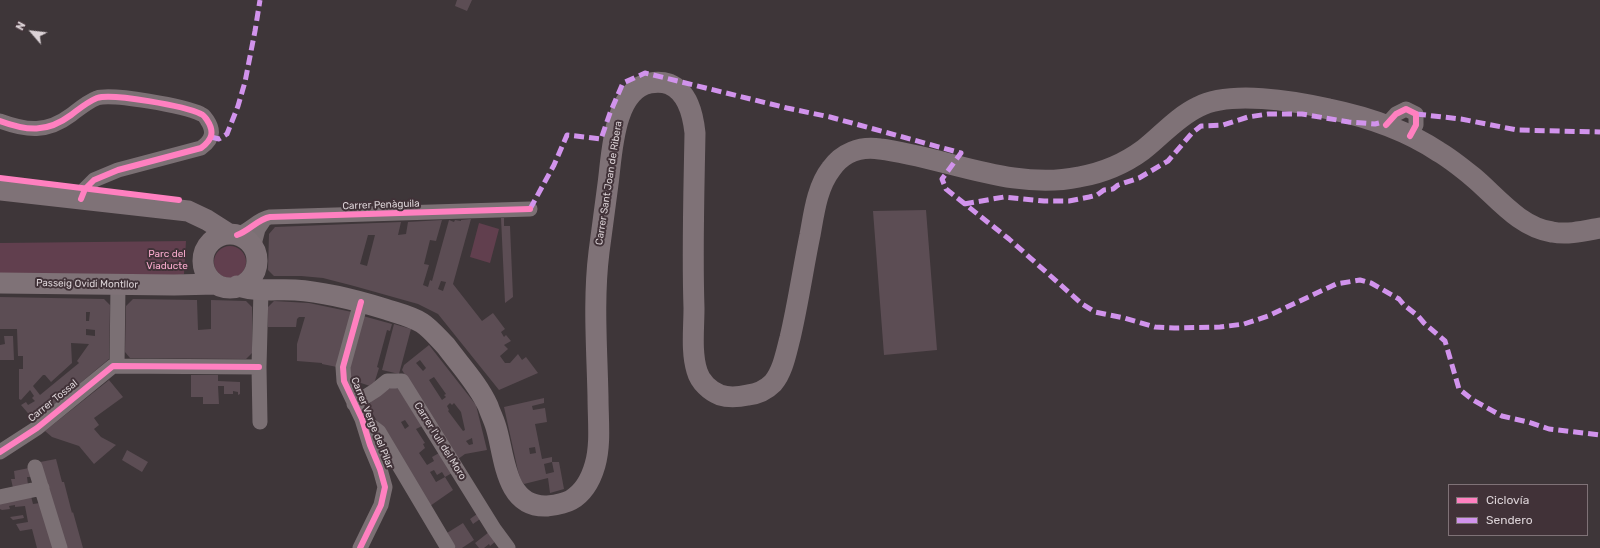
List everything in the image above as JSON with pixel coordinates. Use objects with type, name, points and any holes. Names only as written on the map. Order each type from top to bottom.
[{"type":"main road","name":"Carrer Sant Joan de Ribera","points":[[237,286],[261,290],[320,292],[361,302],[417,320],[431,330],[445,345],[483,397],[496,424],[508,476],[514,489],[524,498],[537,505],[547,506],[563,504],[575,497],[585,487],[593,472],[597,456],[597,268],[617,124],[622,109],[631,94],[643,85],[650,83],[664,83],[670,85],[683,95],[688,103],[691,114],[695,133],[693,229],[694,345],[696,369],[701,381],[711,390],[722,395],[737,397],[753,395],[767,388],[781,371],[796,310],[813,216],[821,186],[833,165],[842,157],[854,151],[874,148],[1001,175],[1043,180],[1065,180],[1109,169],[1126,161],[1142,152],[1196,108],[1209,102],[1224,99],[1265,100],[1311,105],[1349,113],[1386,125],[1410,136],[1456,164],[1474,178],[1511,212],[1530,224],[1554,233],[1579,232],[1600,228]]},
{"type":"main road","points":[[0,190],[193,213],[245,239],[253,248],[257,260],[255,269],[245,283],[229,288],[216,284],[207,275],[202,224],[193,213]]},
{"type":"main road","points":[[205,256],[215,239],[233,234]]},
{"type":"main road","name":"Passeig Ovidi Montllor","points":[[174,285],[192,276],[205,256]]},
{"type":"main road","name":"Carrer Sant Joan de Ribera","points":[[255,269],[262,280],[288,290]]},
{"type":"main road","name":"Passeig Ovidi Montllor","points":[[0,283],[118,285],[216,284]]},
{"type":"street","points":[[0,121],[26,128],[51,127],[58,124],[90,101],[106,97],[124,97],[190,109],[203,114],[212,131],[208,143],[201,148],[118,170],[94,180],[86,189],[81,199]]},
{"type":"street","name":"Carrer Penàguila","points":[[266,218],[530,209]]},
{"type":"street","points":[[233,234],[245,232],[266,218]]},
{"type":"street","points":[[253,248],[258,229],[266,218]]},
{"type":"street","points":[[118,285],[117,365],[259,367]]},
{"type":"street","points":[[260,422],[259,367],[261,290]]},
{"type":"street","name":"Carrer Verge del Pilar","points":[[360,548],[381,505],[385,487],[362,419],[344,380],[343,371],[361,302]]},
{"type":"street","name":"Carrer Tossal","points":[[0,452],[37,428],[110,368],[117,365]]},
{"type":"street","name":"Carrer l'ull del Moro","points":[[354,404],[387,381],[402,381],[494,529],[508,548]]},
{"type":"street","points":[[362,419],[378,432],[448,548]]},
{"type":"street","points":[[35,467],[60,548]]},
{"type":"street","points":[[0,497],[42,488]]},
{"type":"green space","points":[[479,223],[499,229],[490,263],[470,257]]},
{"type":"green space","name":"Parc del Viaducte","points":[[186,241],[184,274],[170,278],[0,273],[0,243]]},
{"type":"green space","points":[[230,246],[239,249],[243,253],[246,262],[243,271],[239,275],[230,278],[221,275],[217,271],[214,262],[217,253],[221,249]]},
{"type":"building","points":[[457,0],[472,0],[467,11],[455,6]]},
{"type":"building","points":[[926,210],[937,350],[884,355],[873,211]]},
{"type":"building","points":[[501,218],[504,218],[504,226],[510,226],[513,297],[505,303]]},
{"type":"building","points":[[471,219],[453,284],[482,321],[493,313],[505,329],[501,332],[504,337],[506,335],[511,341],[504,345],[508,349],[500,356],[505,363],[510,363],[518,354],[522,360],[526,357],[538,373],[499,390],[438,314],[418,304],[354,286],[323,278],[274,276],[268,270],[269,234],[275,227],[401,222],[398,235],[406,234],[408,222],[442,220],[436,241],[430,240],[424,264],[429,265],[423,285],[428,287],[430,280],[432,281],[449,220],[454,222],[455,220]],"holes":[[[368,235],[375,235],[367,266],[360,264]],[[441,281],[446,282],[443,291],[438,289]]]},
{"type":"building","points":[[0,297],[104,299],[110,305],[109,359],[36,420],[33,419],[21,405],[26,402],[28,405],[35,401],[32,398],[34,396],[30,390],[21,400],[19,399],[19,369],[23,369],[23,356],[18,356],[17,329],[0,329]],"holes":[[[86,312],[90,312],[89,321],[86,321]],[[86,329],[95,330],[95,336],[86,335]],[[71,343],[89,344],[77,361],[79,363],[40,395],[33,386],[43,375],[45,375],[51,382],[72,363]]]},
{"type":"building","points":[[133,299],[197,300],[198,330],[211,329],[211,300],[246,301],[252,307],[252,353],[246,359],[130,358],[125,352],[126,306]]},
{"type":"building","points":[[274,301],[309,303],[352,312],[337,367],[322,363],[297,361],[297,344],[305,317],[299,317],[297,319],[296,327],[268,327],[268,307]]},
{"type":"building","points":[[363,316],[392,324],[390,331],[387,330],[377,367],[379,368],[373,387],[352,380],[348,372]]},
{"type":"building","points":[[394,324],[411,329],[399,374],[382,370]]},
{"type":"building","points":[[4,336],[13,336],[14,360],[0,360],[0,345],[5,344]]},
{"type":"building","points":[[429,345],[476,405],[487,450],[465,454],[458,459],[402,370],[404,365]],"holes":[[[420,360],[426,368],[423,371],[416,363]],[[434,377],[446,394],[444,395],[446,397],[442,400],[429,380]],[[450,403],[452,405],[454,403],[461,412],[465,430],[463,431],[448,411],[447,406]],[[472,438],[473,444],[469,445],[466,441]]]},
{"type":"building","points":[[191,375],[218,375],[218,381],[240,382],[240,394],[238,395],[238,392],[233,391],[233,394],[224,394],[224,386],[218,386],[219,404],[203,404],[203,397],[191,397]]},
{"type":"building","points":[[109,380],[123,397],[94,418],[99,425],[94,429],[101,437],[116,445],[94,464],[79,446],[52,437],[45,431]]},
{"type":"building","points":[[392,387],[399,389],[422,426],[416,429],[425,443],[423,444],[425,448],[419,453],[427,465],[434,461],[432,457],[439,453],[452,473],[445,477],[453,490],[430,506],[369,408],[371,400]],"holes":[[[405,420],[409,426],[405,429],[401,422]],[[434,470],[437,475],[442,472],[445,477],[436,482],[430,472]]]},
{"type":"building","points":[[544,398],[544,403],[532,406],[533,410],[545,408],[547,422],[535,424],[542,459],[552,457],[552,462],[559,462],[564,489],[550,493],[548,478],[524,484],[521,480],[504,407]],"holes":[[[535,447],[536,453],[530,454],[529,448]],[[552,462],[554,472],[546,474],[544,464]]]},
{"type":"building","points":[[127,450],[148,462],[142,472],[122,460]]},
{"type":"building","points":[[56,459],[83,548],[67,548],[42,470],[40,462]]},
{"type":"building","points":[[29,468],[31,477],[27,477],[28,485],[13,488],[11,479],[15,479],[14,471]]},
{"type":"building","points":[[31,496],[33,504],[40,503],[53,548],[37,548],[32,529],[20,531],[16,524],[28,522],[25,506],[15,507],[15,505],[9,506],[10,509],[0,509],[0,502]]},
{"type":"building","points":[[477,514],[480,519],[473,524],[470,519]]},
{"type":"building","points":[[23,515],[24,518],[13,520],[10,517]]},
{"type":"building","points":[[463,523],[474,540],[462,548],[456,548],[447,533]]},
{"type":"building","points":[[489,532],[496,541],[490,546],[489,544],[484,548],[479,548],[475,543]]},
{"type":"marked path","points":[[211,137],[219,139],[227,134],[238,106],[245,82],[260,0]]},
{"type":"marked path","points":[[530,209],[554,165],[567,135],[601,139],[623,83],[645,73],[830,117],[961,153],[942,179],[946,189],[1009,239],[1082,304],[1095,312],[1124,318],[1155,327],[1220,327],[1244,324],[1268,316],[1336,284],[1360,280],[1371,283],[1399,299],[1445,341],[1459,389],[1473,400],[1502,416],[1549,429],[1600,435]]},
{"type":"marked path","points":[[964,204],[1004,197],[1044,201],[1069,201],[1097,195],[1104,190],[1113,189],[1118,185],[1139,178],[1168,161],[1192,133],[1201,126],[1223,125],[1248,117],[1268,114],[1302,114],[1349,122],[1379,123]]},
{"type":"marked path","points":[[1416,114],[1461,119],[1517,130],[1600,132]]},
{"type":"cycle path","points":[[0,121],[19,127],[28,128],[54,125],[93,100],[105,97],[149,101],[180,107],[202,114],[207,120],[212,132],[208,142],[201,148],[118,170],[94,180],[85,189],[81,199]]},
{"type":"cycle path","points":[[1386,125],[1396,114],[1406,109],[1416,114],[1416,125],[1410,136]]},
{"type":"cycle path","points":[[0,178],[179,200]]},
{"type":"cycle path","points":[[237,235],[246,231],[261,220],[270,217],[530,209]]},
{"type":"cycle path","points":[[360,548],[381,505],[385,487],[362,419],[344,381],[343,367],[361,302]]},
{"type":"cycle path","points":[[0,452],[37,428],[113,366],[259,367]]}]
